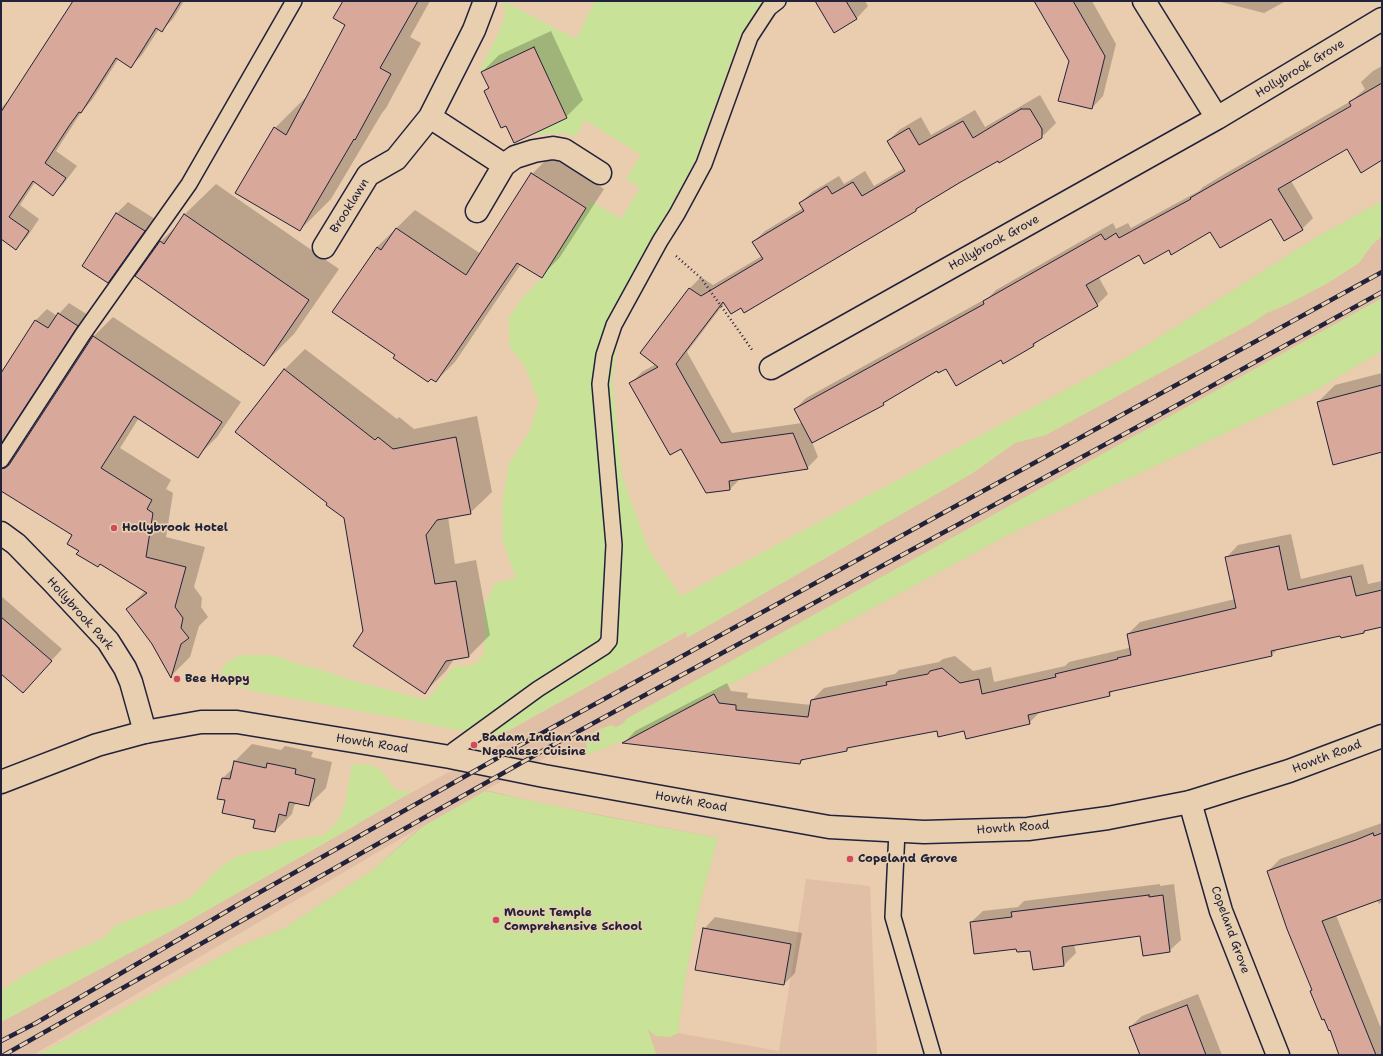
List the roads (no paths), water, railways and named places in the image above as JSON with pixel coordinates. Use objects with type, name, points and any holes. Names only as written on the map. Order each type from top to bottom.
[{"type":"street","name":"Brooklawn","points":[[324,247],[368,175],[396,159],[430,117],[474,30],[485,1]]},
{"type":"street","points":[[1144,1],[1217,118]]},
{"type":"street","name":"Hollybrook Grove","points":[[771,368],[1217,118],[1382,19]]},
{"type":"street","points":[[430,117],[504,165]]},
{"type":"street","points":[[477,211],[504,165],[515,158],[534,151],[553,148],[564,150],[600,173]]},
{"type":"street","name":"Hollybrook Park","points":[[1,533],[16,544],[108,641],[125,668],[131,682],[145,732]]},
{"type":"street","name":"Howth Road","points":[[1,782],[97,745],[145,732],[201,722],[237,722],[450,757],[829,827],[924,832],[1028,829],[1108,818],[1190,802],[1289,771],[1382,736]]},
{"type":"street","name":"Copeland Grove","points":[[1190,802],[1221,911],[1278,1055]]},
{"type":"lane","points":[[1,460],[83,334],[189,184],[294,1]]},
{"type":"lane","points":[[450,757],[454,750],[538,689],[604,647],[609,640],[614,544],[600,384],[604,355],[614,325],[704,164],[750,37],[769,8],[778,1]]},
{"type":"lane","points":[[897,831],[893,917],[932,1055]]},
{"type":"railway","points":[[1,1041],[36,1023],[246,900],[524,743],[1382,272]]},
{"type":"railway","points":[[4,1055],[544,750],[1382,292]]},
{"type":"place","name":"Hollybrook Hotel","points":[[114,528]]},
{"type":"place","name":"Bee Happy","points":[[177,679]]},
{"type":"place","name":"Badam Indian and Nepalese Cuisine","points":[[474,745]]},
{"type":"place","name":"Copeland Grove","points":[[850,859]]},
{"type":"place","name":"Mount Temple Comprehensive School","points":[[496,920]]}]
